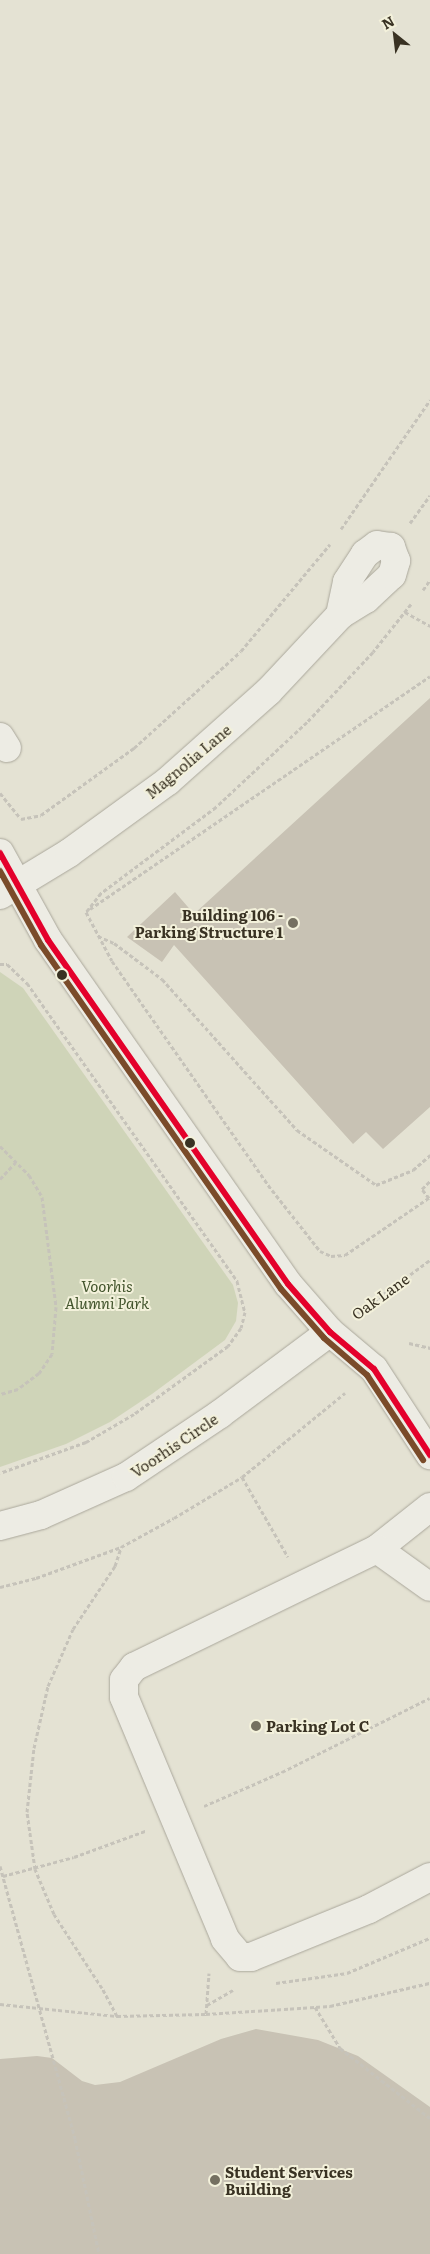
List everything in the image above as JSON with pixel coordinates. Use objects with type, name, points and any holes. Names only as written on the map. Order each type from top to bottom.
[{"type":"street","name":"Magnolia Lane","points":[[8,890],[68,854],[168,781],[268,692],[340,615]]},
{"type":"street","points":[[0,853],[8,890],[48,940],[288,1284],[330,1332],[374,1370],[430,1455]]},
{"type":"street","name":"Voorhis Circle","points":[[0,1526],[41,1515],[126,1477],[220,1414],[330,1332]]},
{"type":"street","points":[[430,1507],[377,1549],[134,1667],[124,1680],[124,1697],[230,1949],[240,1957],[251,1957],[369,1909],[430,1878]]},
{"type":"street","points":[[377,1549],[430,1587]]},
{"type":"path","points":[[0,793],[21,820],[41,815],[149,735],[241,651],[335,538],[430,400]]},
{"type":"path","points":[[420,593],[430,580]]},
{"type":"path","points":[[86,912],[101,893],[216,807],[306,722],[373,652],[415,599]]},
{"type":"path","points":[[405,612],[430,626]]},
{"type":"path","points":[[86,912],[430,676]]},
{"type":"path","points":[[86,912],[98,936],[266,1182],[320,1251],[331,1256],[345,1255],[429,1197],[422,1189],[430,1181]]},
{"type":"path","points":[[98,936],[114,943],[162,978],[297,1130],[376,1185],[413,1170],[430,1155]]},
{"type":"path","points":[[0,964],[7,964],[27,983],[237,1281],[245,1312],[241,1328],[228,1346],[134,1414],[86,1442],[0,1473]]},
{"type":"path","points":[[0,1146],[16,1162],[42,1197],[56,1308],[52,1354],[39,1374],[18,1389],[0,1394]]},
{"type":"path","points":[[0,1179],[16,1162]]},
{"type":"path","name":"Oak Lane","points":[[330,1332],[430,1260]]},
{"type":"path","points":[[409,1343],[430,1348]]},
{"type":"path","points":[[0,1586],[36,1578],[121,1547],[242,1477],[345,1393]]},
{"type":"path","points":[[242,1477],[304,1586]]},
{"type":"path","points":[[117,2016],[102,1988],[54,1914],[35,1869],[27,1812],[34,1748],[48,1686],[74,1629],[115,1566],[121,1547]]},
{"type":"path","points":[[3,1876],[35,1869],[176,1819],[282,1772],[430,1698]]},
{"type":"path","points":[[0,1866],[37,2007],[75,2139],[99,2254]]},
{"type":"path","points":[[274,1984],[347,1973],[430,1938]]},
{"type":"path","points":[[206,2014],[210,1968],[230,1949]]},
{"type":"path","points":[[0,2004],[117,2016],[206,2014],[315,2007],[430,1983]]},
{"type":"path","points":[[207,2004],[228,1991],[237,1990]]},
{"type":"path","points":[[315,2007],[340,2048],[430,2118]]},
{"type":"green space","name":"Voorhis Alumni Park","points":[[0,972],[23,988],[233,1285],[238,1303],[236,1321],[225,1340],[152,1394],[110,1422],[66,1444],[0,1467]]},
{"type":"building","name":"Building 106 - Parking Structure 1","points":[[430,698],[430,1107],[383,1149],[366,1132],[353,1144],[174,945],[162,962],[127,937],[175,892],[194,914]]},
{"type":"building","name":"Student Services Building","points":[[256,2029],[318,2040],[358,2056],[430,2107],[430,2254],[0,2254],[0,2059],[37,2056],[52,2058],[82,2081],[95,2085],[120,2082],[221,2039]]},
{"type":"transit line","points":[[0,853],[48,940],[288,1284],[330,1332],[374,1369],[430,1455]]},
{"type":"transit line","points":[[0,871],[41,945],[281,1289],[324,1338],[367,1375],[423,1460]]},
{"type":"place","name":"Building 106 - Parking Structure 1","points":[[293,923]]},
{"type":"place","name":"Parking Lot C","points":[[256,1726]]},
{"type":"place","name":"Student Services Building","points":[[215,2180]]}]
